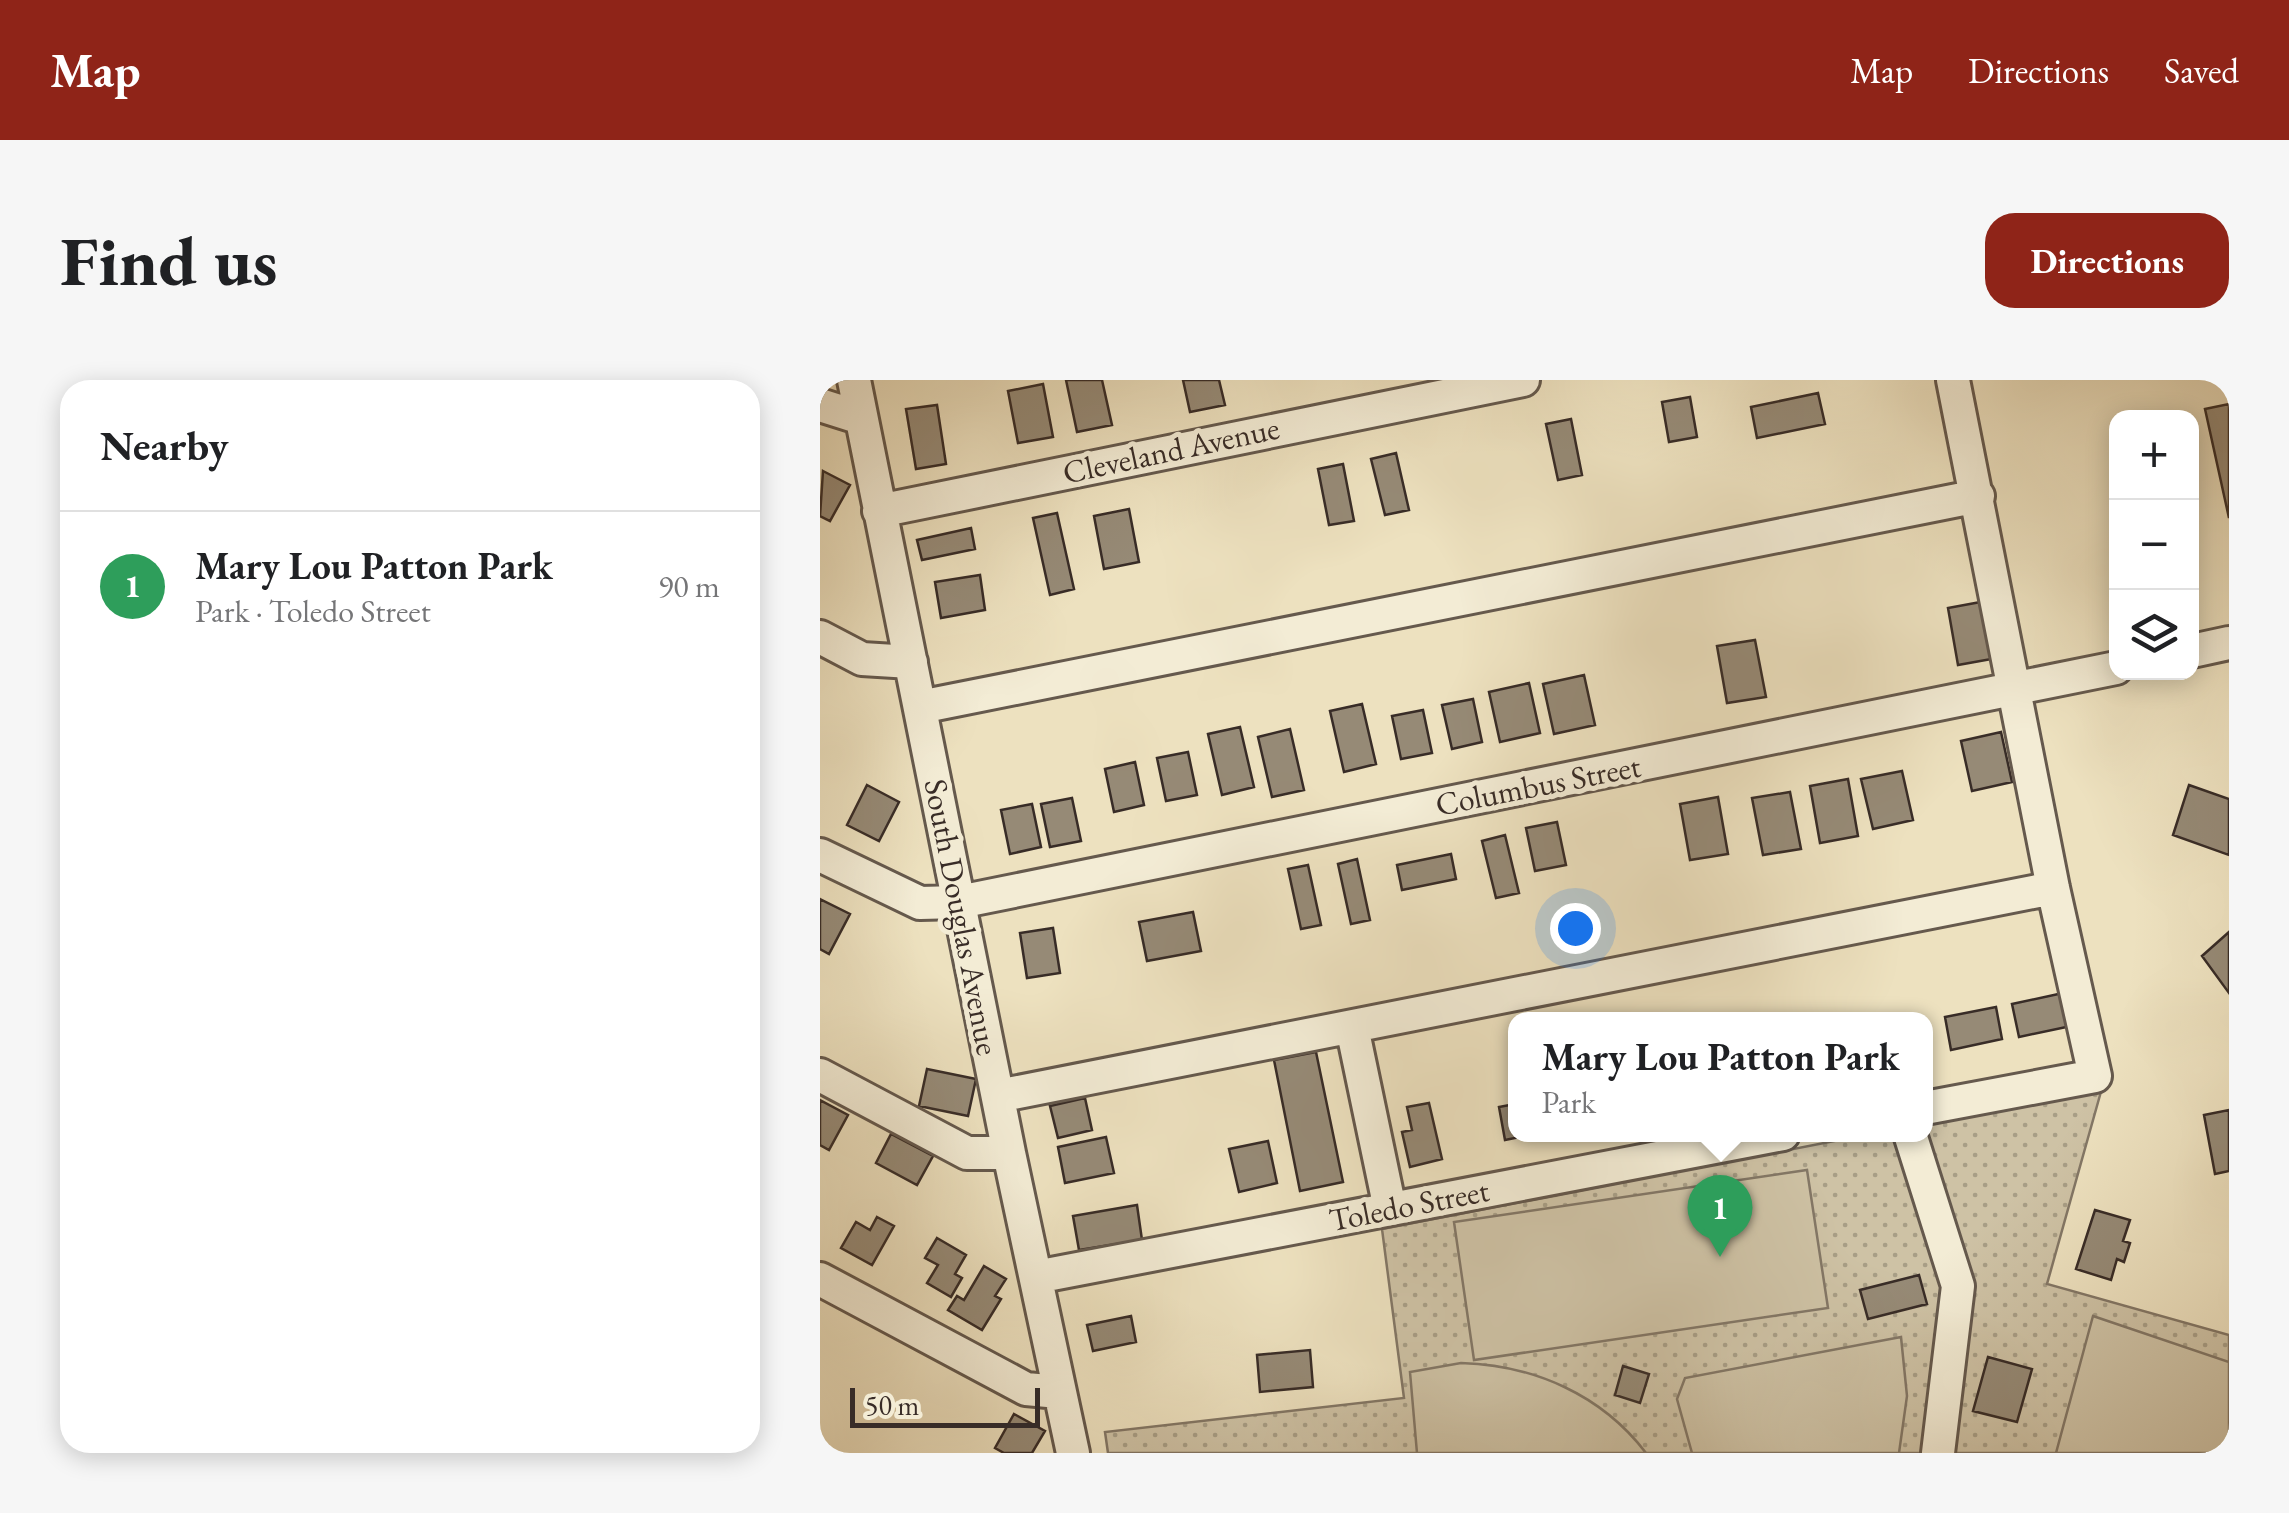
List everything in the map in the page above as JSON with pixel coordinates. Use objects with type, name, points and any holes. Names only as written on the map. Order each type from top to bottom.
[{"type":"street","name":"South Douglas Avenue","points":[[854,380],[1008,1153],[1073,1453]]},
{"type":"street","name":"Cleveland Avenue","points":[[879,511],[1523,380]]},
{"type":"street","points":[[1933,1106],[2095,1076],[2053,888],[1953,380]]},
{"type":"street","points":[[820,405],[861,418]]},
{"type":"street","points":[[920,707],[1978,496]]},
{"type":"street","points":[[820,637],[862,660],[911,662]]},
{"type":"street","points":[[2199,649],[2229,643]]},
{"type":"street","name":"Columbus Street","points":[[820,854],[920,903],[959,902],[2109,669]]},
{"type":"street","points":[[998,1096],[2053,888]]},
{"type":"street","points":[[1352,1027],[1390,1209]]},
{"type":"street","points":[[820,1075],[967,1153],[1008,1153]]},
{"type":"street","name":"Toledo Street","points":[[1036,1278],[1741,1142]]},
{"type":"street","points":[[1913,1142],[1958,1286],[1938,1453]]},
{"type":"street","points":[[820,1279],[1026,1390],[1059,1392]]},
{"type":"shaded area","points":[[2102,1088],[2047,1284],[2229,1335],[2229,1453],[1108,1453],[1105,1432],[1404,1398],[1382,1229],[1829,1142],[1933,1142],[1933,1121]]},
{"type":"shaded area","points":[[1807,1170],[1828,1308],[1474,1360],[1454,1222]]},
{"type":"shaded area","points":[[2093,1316],[2229,1362],[2229,1453],[2056,1453]]},
{"type":"shaded area","points":[[1901,1337],[1907,1396],[1899,1453],[1692,1453],[1677,1399],[1685,1378]]},
{"type":"shaded area","points":[[1461,1363],[1515,1370],[1564,1387],[1609,1415],[1646,1453],[1417,1453],[1410,1372]]},
{"type":"building","points":[[1066,380],[1102,380],[1112,425],[1077,432]]},
{"type":"building","points":[[1183,380],[1219,380],[1225,405],[1190,412]]},
{"type":"building","points":[[1043,384],[1053,437],[1018,443],[1008,391]]},
{"type":"building","points":[[1818,393],[1825,424],[1757,438],[1751,407]]},
{"type":"building","points":[[1690,397],[1697,437],[1669,442],[1662,402]]},
{"type":"building","points":[[2229,404],[2229,518],[2205,409]]},
{"type":"building","points":[[937,405],[946,464],[916,469],[906,409]]},
{"type":"building","points":[[1571,419],[1582,475],[1558,480],[1546,424]]},
{"type":"building","points":[[1396,453],[1409,510],[1385,515],[1371,459]]},
{"type":"building","points":[[1343,464],[1354,521],[1329,525],[1318,469]]},
{"type":"building","points":[[823,471],[850,485],[830,521],[820,516]]},
{"type":"building","points":[[1129,509],[1139,562],[1104,569],[1094,516]]},
{"type":"building","points":[[1057,513],[1074,589],[1050,595],[1033,518]]},
{"type":"building","points":[[971,528],[975,549],[922,560],[917,540]]},
{"type":"building","points":[[980,575],[985,610],[941,618],[935,582]]},
{"type":"building","points":[[1986,601],[1997,658],[1958,665],[1948,608]]},
{"type":"building","points":[[1755,640],[1766,697],[1727,703],[1717,646]]},
{"type":"building","points":[[1584,675],[1595,725],[1554,734],[1543,684]]},
{"type":"building","points":[[1529,683],[1540,733],[1500,742],[1489,692]]},
{"type":"building","points":[[1473,699],[1482,742],[1452,749],[1442,705]]},
{"type":"building","points":[[1362,704],[1376,764],[1344,772],[1330,711]]},
{"type":"building","points":[[1423,710],[1432,753],[1401,759],[1392,716]]},
{"type":"building","points":[[1240,727],[1254,787],[1222,795],[1208,734]]},
{"type":"building","points":[[1290,729],[1304,790],[1272,797],[1258,737]]},
{"type":"building","points":[[2001,732],[2012,782],[1972,791],[1961,741]]},
{"type":"building","points":[[1188,752],[1197,795],[1166,801],[1157,758]]},
{"type":"building","points":[[1135,762],[1144,805],[1114,812],[1105,769]]},
{"type":"building","points":[[1902,771],[1913,820],[1873,829],[1861,779]]},
{"type":"building","points":[[1848,779],[1858,836],[1820,843],[1810,786]]},
{"type":"building","points":[[867,785],[899,802],[879,841],[847,825]]},
{"type":"building","points":[[2189,785],[2229,799],[2229,855],[2173,835]]},
{"type":"building","points":[[1790,792],[1801,849],[1763,855],[1752,798]]},
{"type":"building","points":[[1718,797],[1728,854],[1690,860],[1680,804]]},
{"type":"building","points":[[1072,798],[1081,841],[1050,847],[1041,804]]},
{"type":"building","points":[[1032,804],[1041,847],[1010,854],[1001,810]]},
{"type":"building","points":[[1557,822],[1566,865],[1535,871],[1526,828]]},
{"type":"building","points":[[1505,835],[1519,893],[1496,898],[1482,841]]},
{"type":"building","points":[[1451,854],[1456,879],[1402,890],[1397,865]]},
{"type":"building","points":[[1357,859],[1370,920],[1351,924],[1338,864]]},
{"type":"building","points":[[1308,865],[1321,925],[1301,929],[1288,869]]},
{"type":"building","points":[[820,899],[850,914],[829,954],[820,949]]},
{"type":"building","points":[[1193,912],[1201,951],[1147,961],[1139,922]]},
{"type":"building","points":[[1053,928],[1060,973],[1027,978],[1020,933]]},
{"type":"building","points":[[2229,932],[2229,993],[2202,956]]},
{"type":"building","points":[[2063,993],[2071,1026],[2019,1037],[2012,1004]]},
{"type":"building","points":[[1996,1007],[2002,1039],[1951,1050],[1945,1017]]},
{"type":"building","points":[[1316,1052],[1343,1182],[1300,1191],[1274,1060]]},
{"type":"building","points":[[927,1069],[976,1079],[968,1116],[919,1106]]},
{"type":"building","points":[[1085,1098],[1092,1130],[1058,1138],[1050,1106]]},
{"type":"building","points":[[820,1100],[848,1115],[829,1150],[820,1145]]},
{"type":"building","points":[[1429,1103],[1442,1159],[1410,1167],[1402,1132],[1412,1130],[1407,1107]]},
{"type":"building","points":[[1508,1105],[1508,1139],[1505,1140],[1499,1107]]},
{"type":"building","points":[[2229,1110],[2229,1171],[2215,1174],[2204,1115]]},
{"type":"building","points":[[891,1134],[933,1156],[917,1185],[876,1163]]},
{"type":"building","points":[[1106,1137],[1114,1173],[1065,1183],[1058,1147]]},
{"type":"building","points":[[1268,1141],[1277,1183],[1239,1192],[1229,1149]]},
{"type":"building","points":[[1137,1205],[1142,1240],[1079,1250],[1073,1216]]},
{"type":"building","points":[[2095,1210],[2130,1220],[2123,1241],[2130,1243],[2124,1262],[2117,1259],[2111,1280],[2076,1269]]},
{"type":"building","points":[[877,1217],[894,1226],[872,1265],[841,1248],[856,1222],[870,1230]]},
{"type":"building","points":[[937,1238],[966,1255],[955,1274],[962,1278],[951,1297],[927,1283],[938,1265],[925,1258]]},
{"type":"building","points":[[984,1266],[1006,1279],[995,1296],[1001,1299],[982,1330],[948,1310],[957,1296],[964,1300]]},
{"type":"building","points":[[1919,1275],[1927,1304],[1868,1319],[1860,1290]]},
{"type":"building","points":[[1131,1316],[1136,1342],[1093,1351],[1087,1325]]},
{"type":"building","points":[[1310,1350],[1313,1387],[1260,1392],[1257,1355]]},
{"type":"building","points":[[1988,1357],[2032,1369],[2017,1422],[1973,1411]]},
{"type":"building","points":[[1623,1366],[1649,1374],[1640,1403],[1615,1395]]},
{"type":"building","points":[[1014,1414],[1045,1431],[1032,1453],[1004,1453],[995,1448]]},
{"type":"place","name":"Mary Lou Patton Park","points":[[1720,1257]]}]
